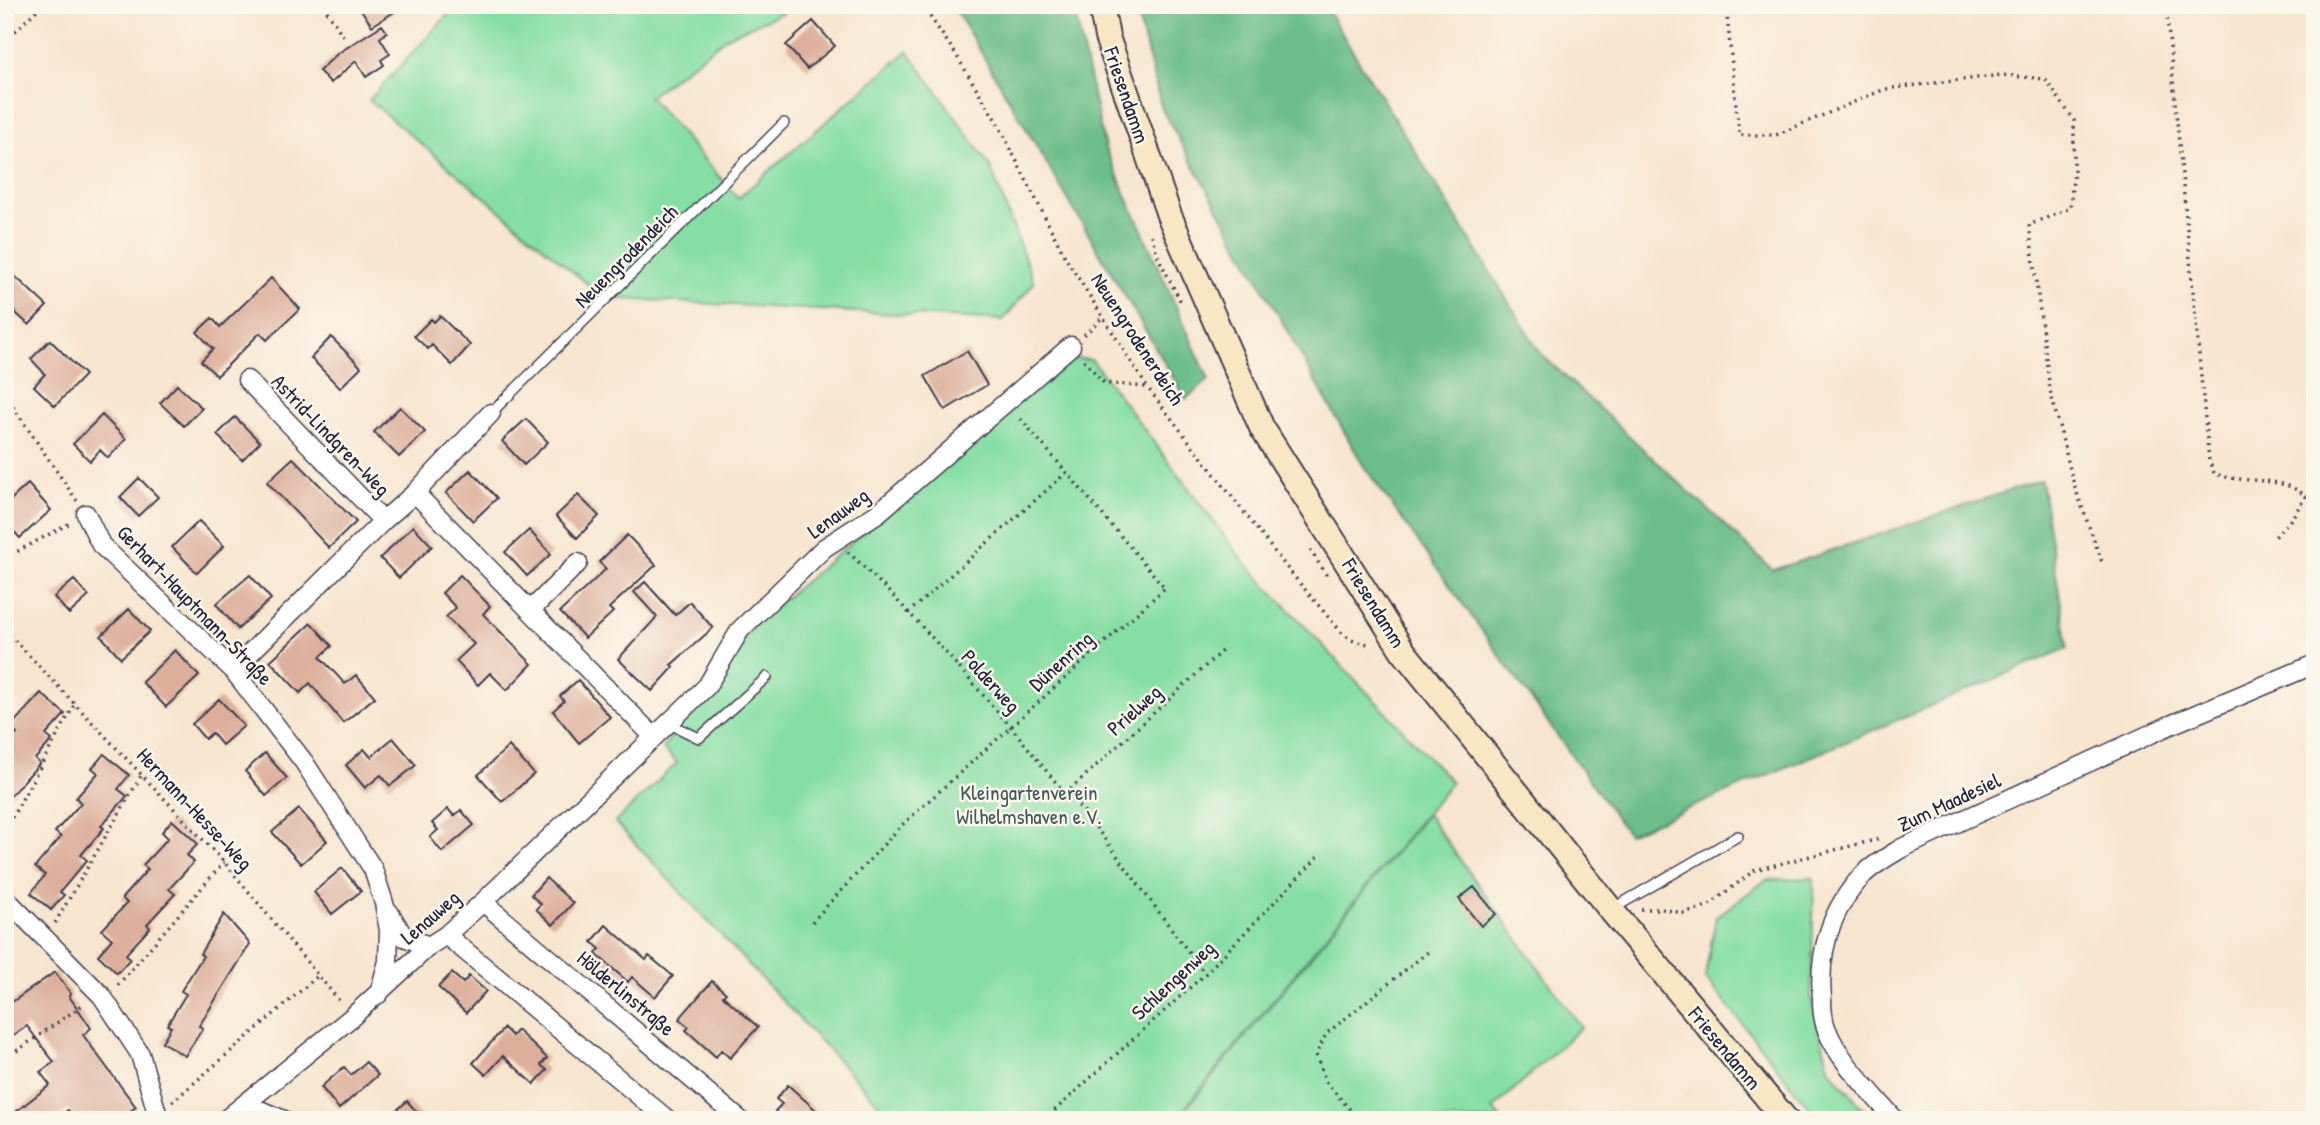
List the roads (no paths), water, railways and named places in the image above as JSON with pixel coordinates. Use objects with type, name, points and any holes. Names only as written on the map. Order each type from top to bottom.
[{"type":"main road","name":"Friesendamm","points":[[1101,5],[1107,37],[1169,215],[1262,428],[1403,651],[1611,910],[1786,1120]]},
{"type":"street","name":"Lenauweg","points":[[225,1120],[379,995],[429,946],[446,935],[483,902],[707,686],[740,630],[824,548],[878,513],[1071,346]]},
{"type":"street","name":"Astrid-Lindgren-Weg","points":[[247,380],[383,521]]},
{"type":"street","name":"Astrid-Lindgren-Weg","points":[[233,670],[383,521],[415,493],[491,413]]},
{"type":"street","points":[[415,493],[654,737]]},
{"type":"street","name":"Gerhart-Hauptmann-Straße","points":[[86,514],[101,545],[233,670],[304,762],[373,869],[389,930],[388,961],[379,995]]},
{"type":"street","points":[[531,610],[578,564]]},
{"type":"street","name":"Zum Maadesiel","points":[[1895,1120],[1838,1051],[1826,1029],[1822,1004],[1820,979],[1830,927],[1843,900],[1864,873],[1902,848],[2168,726],[2315,664]]},
{"type":"street","points":[[5,898],[102,996],[140,1054],[159,1117]]},
{"type":"street","name":"Hölderlinstraße","points":[[483,902],[740,1120]]},
{"type":"street","name":"Gerhart-Hauptmann-Straße","points":[[384,903],[404,937],[429,946]]},
{"type":"street","points":[[446,935],[668,1120]]},
{"type":"street","points":[[245,1104],[284,1120]]},
{"type":"lane","name":"Neuengrodendeich","points":[[491,413],[784,123]]},
{"type":"lane","points":[[668,723],[699,738],[767,677]]},
{"type":"lane","points":[[1611,910],[1738,836]]},
{"type":"park label","name":"Kleingartenverein Wilhelmshaven e.V.","points":[[1029,804]]}]
